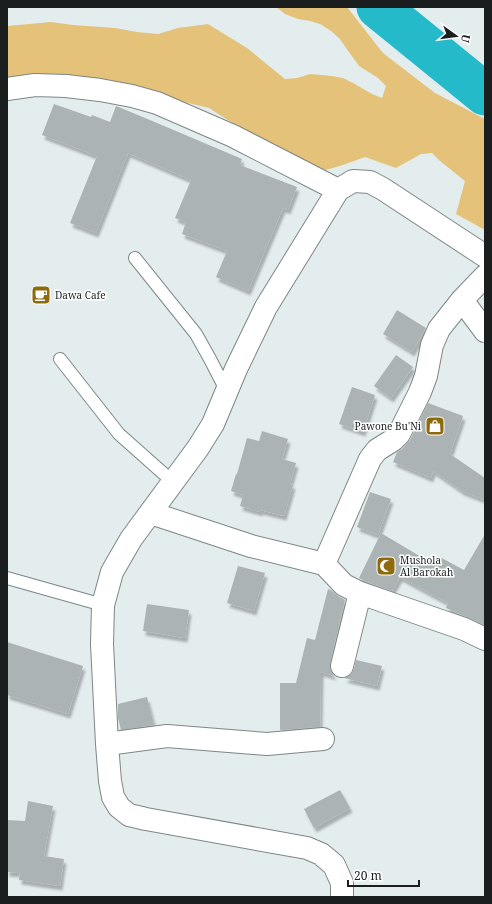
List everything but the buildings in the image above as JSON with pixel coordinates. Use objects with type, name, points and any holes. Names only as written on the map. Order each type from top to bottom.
[{"type":"street","points":[[7,89],[34,85],[66,86],[132,96],[157,104],[233,136],[338,190]]},
{"type":"street","points":[[342,897],[342,883],[334,865],[321,854],[307,848],[146,820],[129,815],[119,807],[113,797],[107,744],[102,644],[103,605],[112,572],[131,539],[198,448],[213,424],[236,369],[266,307],[338,190],[353,181],[370,182],[485,256]]},
{"type":"street","points":[[324,564],[370,459],[377,450],[393,440],[399,434],[420,392],[426,376],[432,345],[439,329],[462,300],[485,276]]},
{"type":"street","points":[[462,300],[485,331]]},
{"type":"street","points":[[151,513],[251,546],[324,564],[344,585],[360,593],[464,629],[485,639]]},
{"type":"street","points":[[342,666],[360,593]]},
{"type":"street","points":[[107,744],[167,736],[267,744],[323,739]]},
{"type":"lane","points":[[135,258],[196,334],[227,392]]},
{"type":"lane","points":[[60,359],[119,434],[173,482]]},
{"type":"lane","points":[[7,578],[103,605]]},
{"type":"shaded area","points":[[276,7],[347,7],[383,53],[435,93],[485,119],[485,230],[456,214],[465,181],[432,153],[421,154],[396,168],[365,157],[312,174],[209,108],[105,83],[7,78],[7,26],[51,22],[158,34],[178,28],[208,24],[247,48],[285,79],[297,78],[310,74],[343,78],[382,98],[386,86],[378,78],[359,66],[339,38],[331,31],[320,24],[298,19],[285,14]]},
{"type":"waterway","points":[[378,7],[485,94]]},
{"type":"place","name":"Dawa Cafe","points":[[41,295]]},
{"type":"place","name":"Pawone Bu'Ni","points":[[435,426]]},
{"type":"place","name":"Mushola Al Barokah","points":[[386,566]]}]
